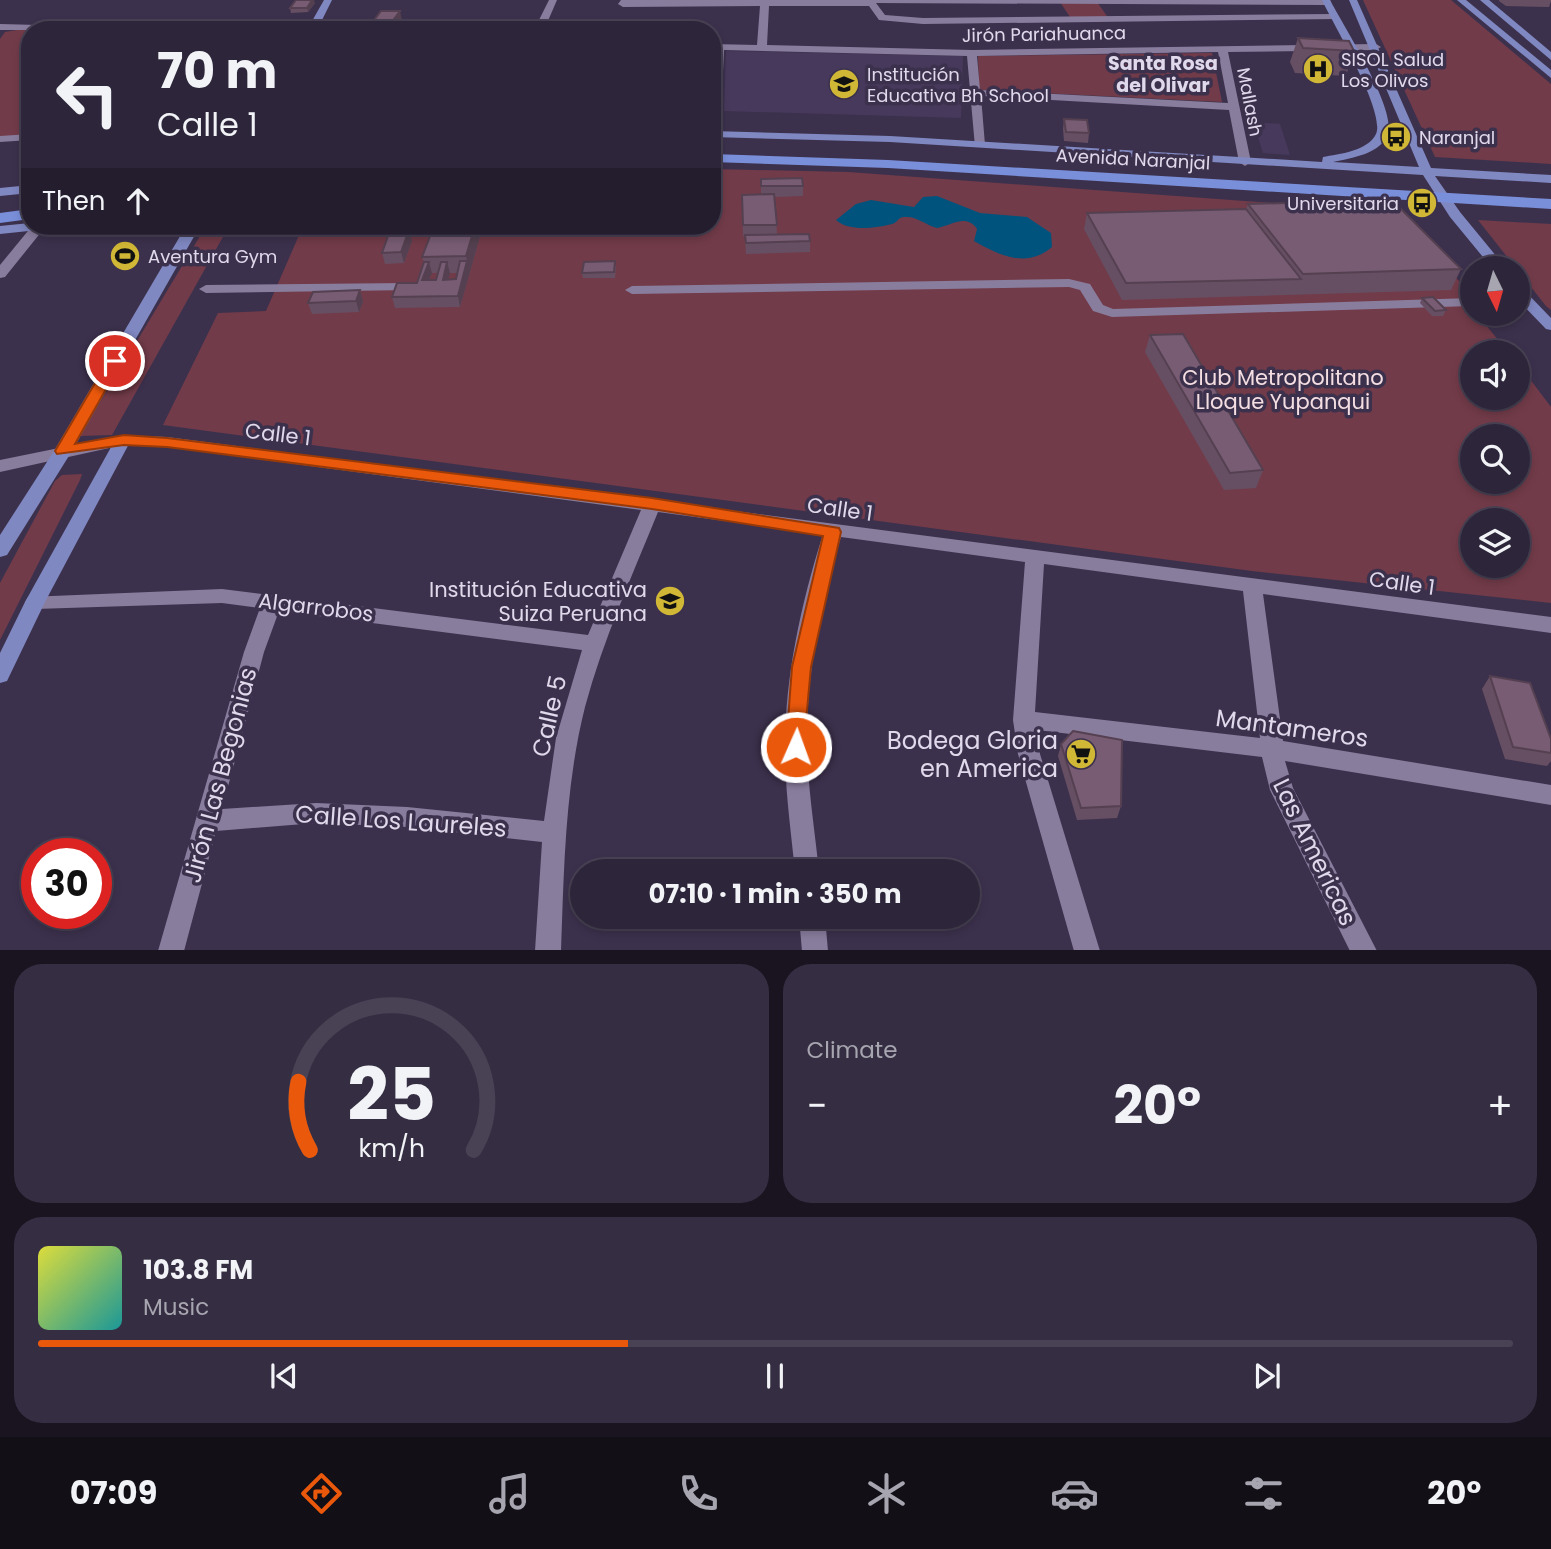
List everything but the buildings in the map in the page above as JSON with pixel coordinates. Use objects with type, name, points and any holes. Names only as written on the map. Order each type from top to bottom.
[{"type":"highway","name":"Avenida Naranjal","points":[[721,139],[889,151],[1430,178],[1551,191]]},
{"type":"highway","name":"Avenida Naranjal","points":[[721,158],[888,164],[1551,204]]},
{"type":"highway","points":[[0,204],[21,202]]},
{"type":"highway","points":[[0,218],[21,215]]},
{"type":"main road","points":[[317,21],[328,0]]},
{"type":"main road","points":[[1353,0],[1376,47],[1430,178],[1490,256]]},
{"type":"main road","points":[[1461,0],[1551,75]]},
{"type":"main road","points":[[1484,0],[1551,57]]},
{"type":"main road","points":[[1297,165],[1361,150],[1379,138],[1384,131],[1383,121],[1367,78],[1326,1]]},
{"type":"main road","points":[[1515,46],[1536,46]]},
{"type":"main road","name":"Avenida Naranjal","points":[[721,138],[979,145],[1297,165],[1430,178],[1551,179]]},
{"type":"main road","points":[[0,192],[21,190]]},
{"type":"main road","points":[[0,230],[21,228]]},
{"type":"main road","points":[[0,550],[63,451],[188,235]]},
{"type":"main road","points":[[1530,307],[1551,326]]},
{"type":"main road","points":[[0,675],[35,602],[124,440]]},
{"type":"street","points":[[543,21],[553,0]]},
{"type":"street","points":[[762,47],[765,1]]},
{"type":"street","points":[[870,1],[880,16],[887,19],[1334,17]]},
{"type":"street","points":[[1064,1],[1076,20]]},
{"type":"street","points":[[1101,1],[1112,19]]},
{"type":"street","points":[[1214,1],[1228,18]]},
{"type":"street","points":[[624,2],[1326,1]]},
{"type":"street","points":[[0,27],[21,28]]},
{"type":"street","name":"Jirón Pariahuanca","points":[[721,47],[972,53],[1376,47]]},
{"type":"street","name":"Mallash","points":[[1222,49],[1245,162]]},
{"type":"street","points":[[972,53],[979,145]]},
{"type":"street","points":[[975,93],[1233,107]]},
{"type":"street","points":[[0,139],[21,138]]},
{"type":"street","points":[[0,274],[32,235]]},
{"type":"street","points":[[632,290],[1069,284],[1085,287],[1098,308],[1112,313],[1460,302]]},
{"type":"street","points":[[206,289],[407,287]]},
{"type":"street","name":"Calle 1","points":[[0,466],[124,440],[167,442],[652,504],[833,532],[1035,556],[1551,625]]},
{"type":"street","name":"Calle 5","points":[[548,950],[554,833],[574,709],[595,644],[652,504]]},
{"type":"street","points":[[806,859],[799,800],[797,711],[808,632],[833,532]]},
{"type":"street","points":[[1035,556],[1024,720],[1029,754],[1087,950]]},
{"type":"street","name":"Las Americas","points":[[1252,586],[1272,750],[1282,790],[1364,950]]},
{"type":"street","name":"Algarrobos","points":[[35,602],[222,596],[595,644]]},
{"type":"street","name":"Jirón Las Begonias","points":[[171,950],[254,652],[272,601]]},
{"type":"street","name":"Mantameros","points":[[1024,720],[1272,750],[1551,795]]},
{"type":"street","name":"Calle Los Laureles","points":[[207,821],[316,813],[407,817],[554,833]]},
{"type":"street","points":[[813,929],[815,950]]},
{"type":"shaded area","name":"Institución Educativa Bh School","points":[[726,51],[963,56],[961,118],[724,111]]},
{"type":"shaded area","points":[[1253,122],[1280,124],[1290,155],[1263,153]]},
{"type":"green space","points":[[1363,0],[1451,0],[1551,84],[1551,164],[1435,157]]},
{"type":"green space","points":[[1060,2],[1097,2],[1109,19],[1072,20]]},
{"type":"green space","points":[[21,30],[21,136],[0,138],[0,39],[5,32]]},
{"type":"green space","points":[[1212,53],[1222,102],[979,90],[978,56]]},
{"type":"green space","name":"Club Metropolitano Lloque Yupanqui","points":[[721,169],[848,172],[1395,212],[1460,282],[1460,326],[1487,326],[1498,340],[1460,340],[1460,410],[1530,410],[1530,379],[1551,407],[1551,603],[1252,571],[163,425],[218,313],[266,311],[299,235],[721,235]]},
{"type":"green space","points":[[1478,220],[1551,224],[1551,310],[1530,286],[1530,256],[1506,256]]},
{"type":"green space","points":[[201,235],[224,235],[112,435],[80,436]]},
{"type":"green space","points":[[82,474],[0,640],[0,583],[55,481],[62,475]]},
{"type":"water","points":[[937,196],[980,213],[1027,217],[1051,233],[1052,247],[1032,257],[1013,258],[974,241],[977,229],[968,222],[937,228],[905,217],[892,224],[863,228],[841,224],[836,220],[856,204],[871,200],[914,207],[923,197]]},
{"type":"place","name":"SISOL Salud Los Olivos","points":[[1318,69]]},
{"type":"place","name":"Institución Educativa Bh School","points":[[844,84]]},
{"type":"place","name":"Naranjal","points":[[1396,137]]},
{"type":"place","name":"Universitaria","points":[[1422,203]]},
{"type":"place","name":"Aventura Gym","points":[[125,256]]},
{"type":"place","name":"Institución Educativa Suiza Peruana","points":[[670,601]]},
{"type":"place","name":"Bodega Gloria en America","points":[[1081,754]]},
{"type":"district","name":"Santa Rosa del Olivar","points":[[1163,74]]},
{"type":"route","points":[[115,361],[63,451],[124,440],[167,442],[652,504],[833,532],[808,632],[797,711],[796,747]]}]
